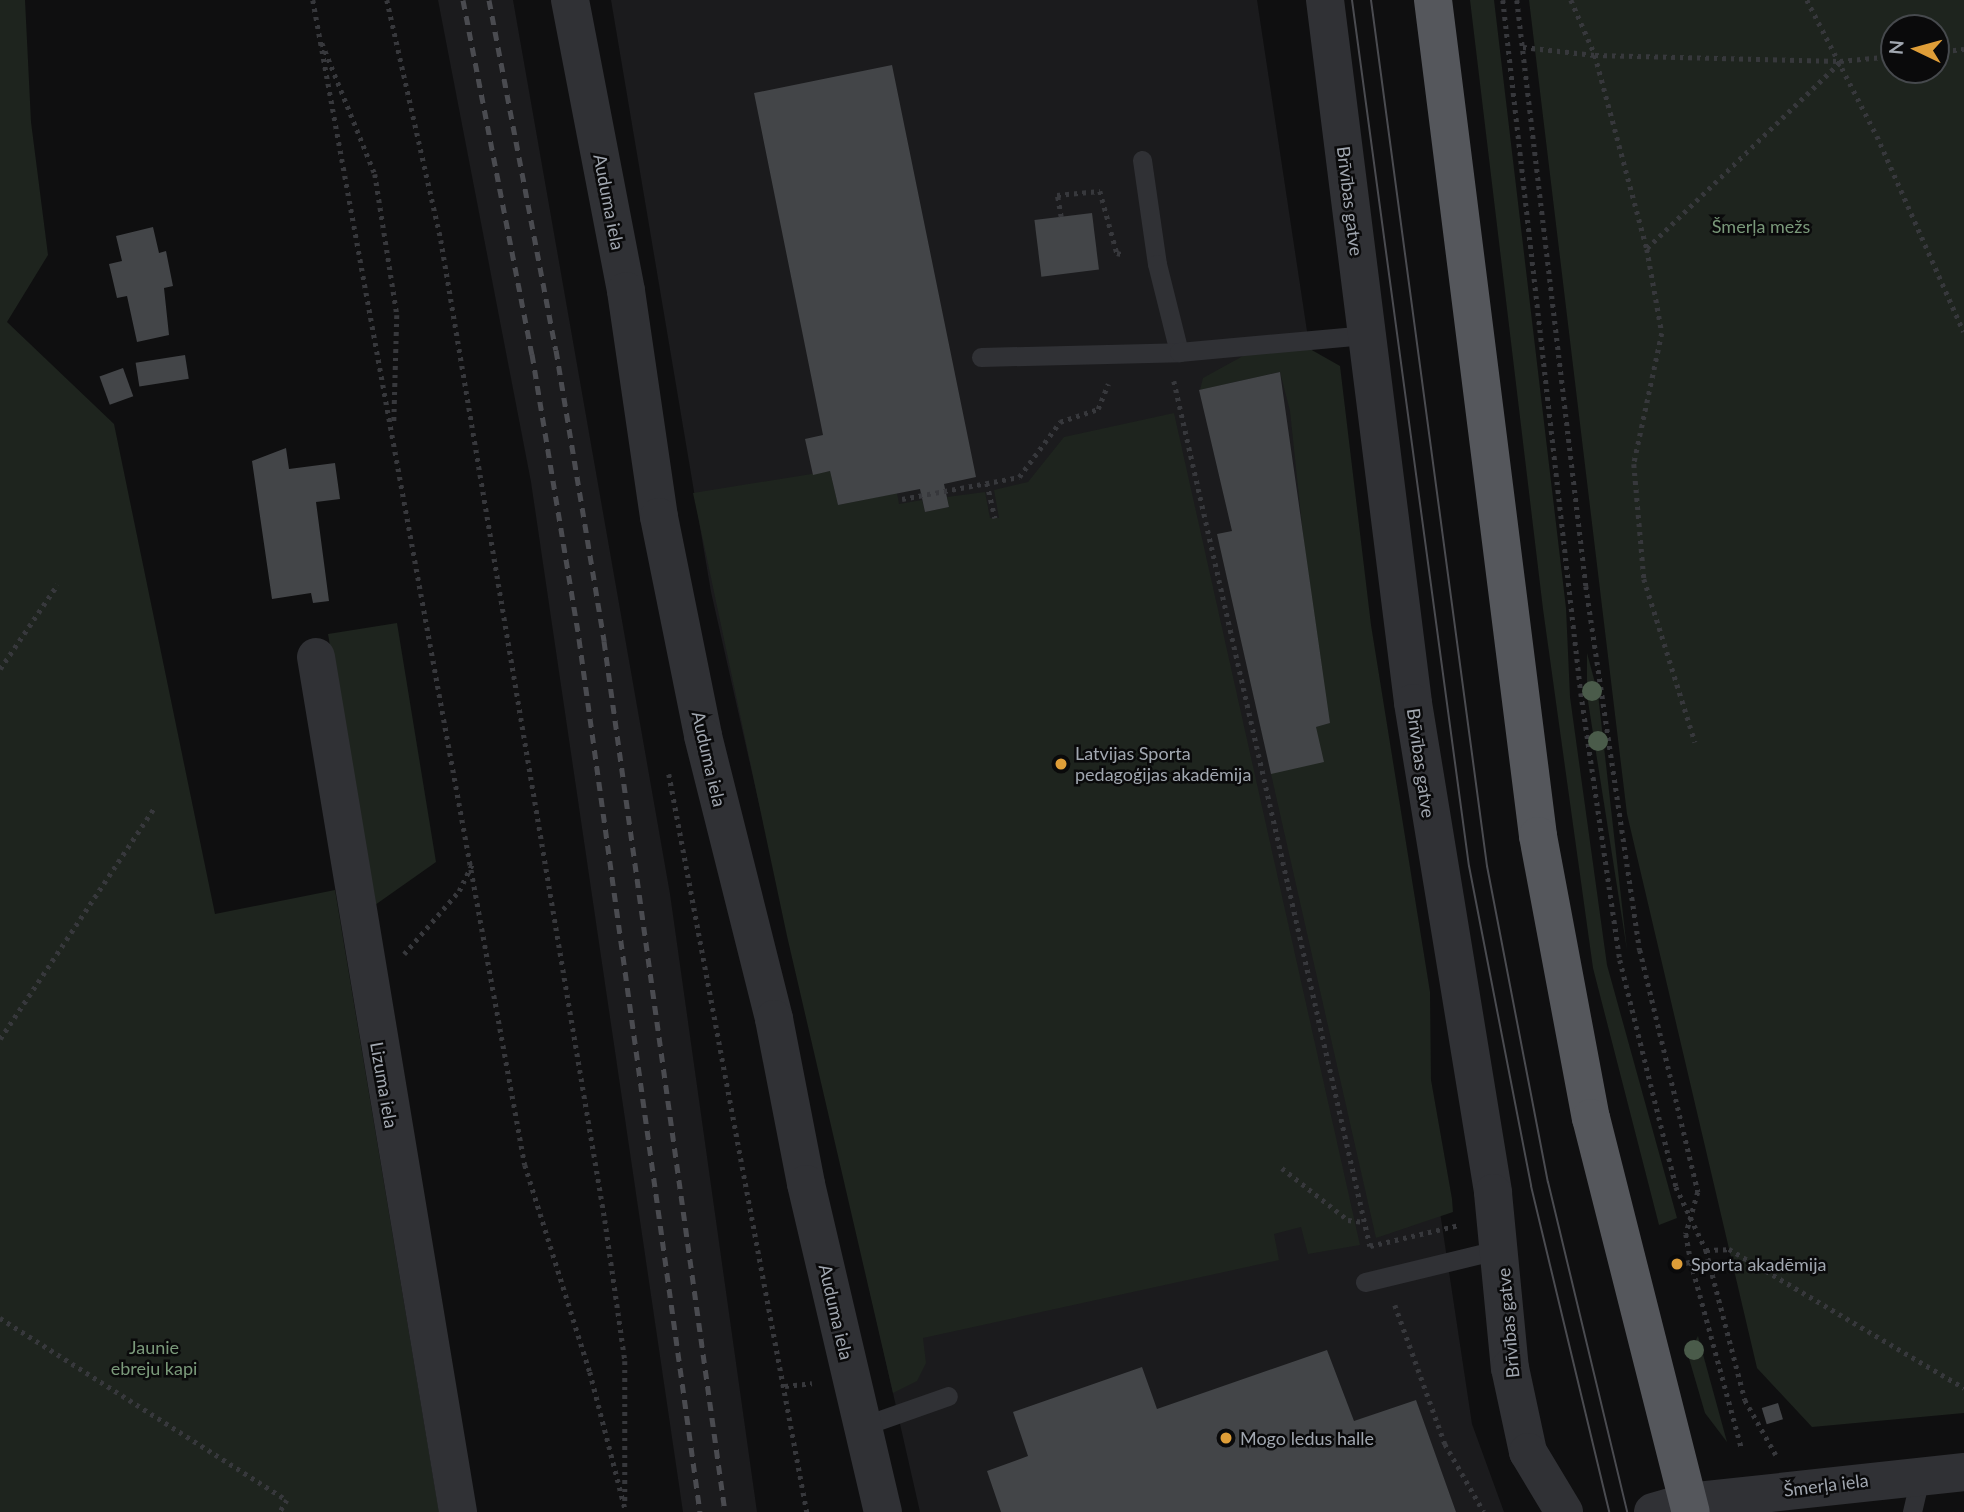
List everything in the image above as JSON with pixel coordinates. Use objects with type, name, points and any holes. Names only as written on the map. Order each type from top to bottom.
[{"type":"highway","points":[[1433,0],[1538,836],[1591,1118],[1677,1509]]},
{"type":"street","name":"Auduma iela","points":[[570,0],[626,290],[659,517],[703,736],[774,1019],[806,1184],[883,1512]]},
{"type":"street","name":"Brīvības gatve","points":[[1325,0],[1436,865],[1501,1249],[1510,1368],[1528,1452],[1564,1512]]},
{"type":"street","name":"Lizuma iela","points":[[316,657],[368,993],[458,1512]]},
{"type":"street","name":"Šmerļa iela","points":[[1677,1509],[1921,1474],[1964,1472]]},
{"type":"lane","points":[[1142,160],[1173,352]]},
{"type":"lane","points":[[981,357],[1173,352],[1367,335]]},
{"type":"lane","points":[[1364,1282],[1501,1249]]},
{"type":"lane","points":[[863,1426],[948,1396]]},
{"type":"lane","points":[[1912,1512],[1921,1474]]},
{"type":"path","points":[[313,0],[473,863],[525,1165],[590,1372],[626,1511]]},
{"type":"path","points":[[387,0],[441,240],[605,1220],[625,1361],[626,1511]]},
{"type":"path","points":[[1503,0],[1581,693],[1620,960],[1676,1187],[1692,1214],[1706,1250],[1745,1400],[1774,1450]]},
{"type":"path","points":[[1517,0],[1586,586],[1640,950],[1698,1192],[1686,1234],[1691,1262],[1741,1446]]},
{"type":"path","points":[[1571,0],[1595,55],[1647,248],[1662,332],[1634,464],[1644,579],[1695,742]]},
{"type":"path","points":[[1807,0],[1840,61],[1964,332]]},
{"type":"path","points":[[319,36],[375,174],[397,315],[394,436]]},
{"type":"path","points":[[1523,47],[1595,55],[1840,61],[1880,57]]},
{"type":"path","points":[[1647,248],[1840,61]]},
{"type":"path","points":[[1061,216],[1057,195],[1100,191],[1117,253],[1157,264]]},
{"type":"path","points":[[1173,352],[1370,1246],[1463,1224]]},
{"type":"path","points":[[902,499],[1019,477],[1060,422],[1098,409],[1119,354]]},
{"type":"path","points":[[987,483],[995,517]]},
{"type":"path","points":[[0,669],[57,585]]},
{"type":"path","points":[[0,1039],[155,808]]},
{"type":"path","points":[[368,993],[442,911],[473,863]]},
{"type":"path","points":[[1282,1168],[1348,1220],[1364,1222]]},
{"type":"path","points":[[1706,1250],[1729,1249],[1964,1388]]},
{"type":"path","points":[[1677,1264],[1691,1262]]},
{"type":"path","points":[[1386,1276],[1445,1444],[1484,1512]]},
{"type":"path","points":[[0,1318],[287,1500],[280,1512]]},
{"type":"shaded area","points":[[438,0],[513,0],[670,894],[757,1512],[683,1512],[531,482]]},
{"type":"shaded area","name":"Latvijas Sporta pedagoģijas akadēmija","points":[[611,0],[1257,0],[1472,1424],[1504,1512],[920,1512],[711,592]]},
{"type":"green space","name":"Jaunie ebreju kapi","points":[[0,0],[25,0],[31,122],[48,255],[7,322],[114,424],[215,914],[335,890],[439,1512],[0,1512]]},
{"type":"green space","points":[[1470,0],[1494,0],[1566,608],[1570,697],[1607,965],[1677,1218],[1659,1225],[1593,968],[1543,609]]},
{"type":"green space","name":"Šmerļa mežs","points":[[1529,0],[1964,0],[1964,1413],[1812,1427],[1757,1368],[1627,814]]},
{"type":"green space","points":[[1310,349],[1340,366],[1371,625],[1430,992],[1431,1080],[1453,1212],[1376,1238],[1271,774],[1316,727],[1329,723],[1312,620],[1290,411],[1280,372],[1200,390],[1203,378],[1252,351]]},
{"type":"green space","points":[[1174,413],[1360,1245],[1308,1254],[1301,1227],[1274,1234],[1279,1260],[923,1338],[926,1363],[917,1381],[893,1393],[787,936],[693,493],[830,471],[838,505],[897,493],[899,504],[922,500],[925,512],[949,507],[947,497],[985,492],[990,518],[999,518],[994,490],[1028,482],[1064,437]]},
{"type":"green space","points":[[397,623],[436,862],[375,905],[328,634]]},
{"type":"green space","points":[[1587,653],[1598,694],[1627,950],[1587,695]]},
{"type":"green space","points":[[1698,1336],[1727,1442],[1705,1413],[1688,1355]]},
{"type":"building","points":[[892,65],[976,477],[944,484],[949,507],[925,512],[920,489],[838,505],[830,471],[813,475],[805,439],[823,435],[754,93]]},
{"type":"building","points":[[1092,213],[1099,270],[1041,277],[1034,220]]},
{"type":"building","points":[[153,227],[159,253],[166,251],[173,286],[164,288],[169,335],[137,342],[127,296],[117,298],[109,264],[122,261],[116,236]]},
{"type":"building","points":[[185,355],[189,379],[139,387],[136,363]]},
{"type":"building","points":[[123,368],[133,396],[110,405],[100,377]]},
{"type":"building","points":[[1280,372],[1330,723],[1316,727],[1324,762],[1271,774],[1217,534],[1232,531],[1199,390]]},
{"type":"building","points":[[286,448],[289,469],[335,463],[340,499],[316,502],[329,601],[313,603],[311,593],[272,599],[252,461]]},
{"type":"building","name":"Mogo ledus halle","points":[[1327,1350],[1354,1421],[1416,1400],[1456,1512],[1001,1512],[987,1471],[1028,1456],[1013,1412],[1142,1367],[1157,1409]]},
{"type":"building","points":[[1778,1403],[1783,1419],[1767,1424],[1762,1408]]},
{"type":"tram line","points":[[1352,0],[1469,866],[1531,1186],[1609,1512]]},
{"type":"tram line","points":[[1371,0],[1487,866],[1548,1182],[1627,1512]]},
{"type":"railway","points":[[463,0],[532,354],[579,639],[700,1512]]},
{"type":"railway","points":[[489,0],[556,350],[604,641],[725,1512]]},
{"type":"place","name":"Latvijas Sporta pedagoģijas akadēmija","points":[[1061,764]]},
{"type":"place","name":"Sporta akadēmija","points":[[1677,1264]]},
{"type":"place","name":"Mogo ledus halle","points":[[1226,1438]]}]
